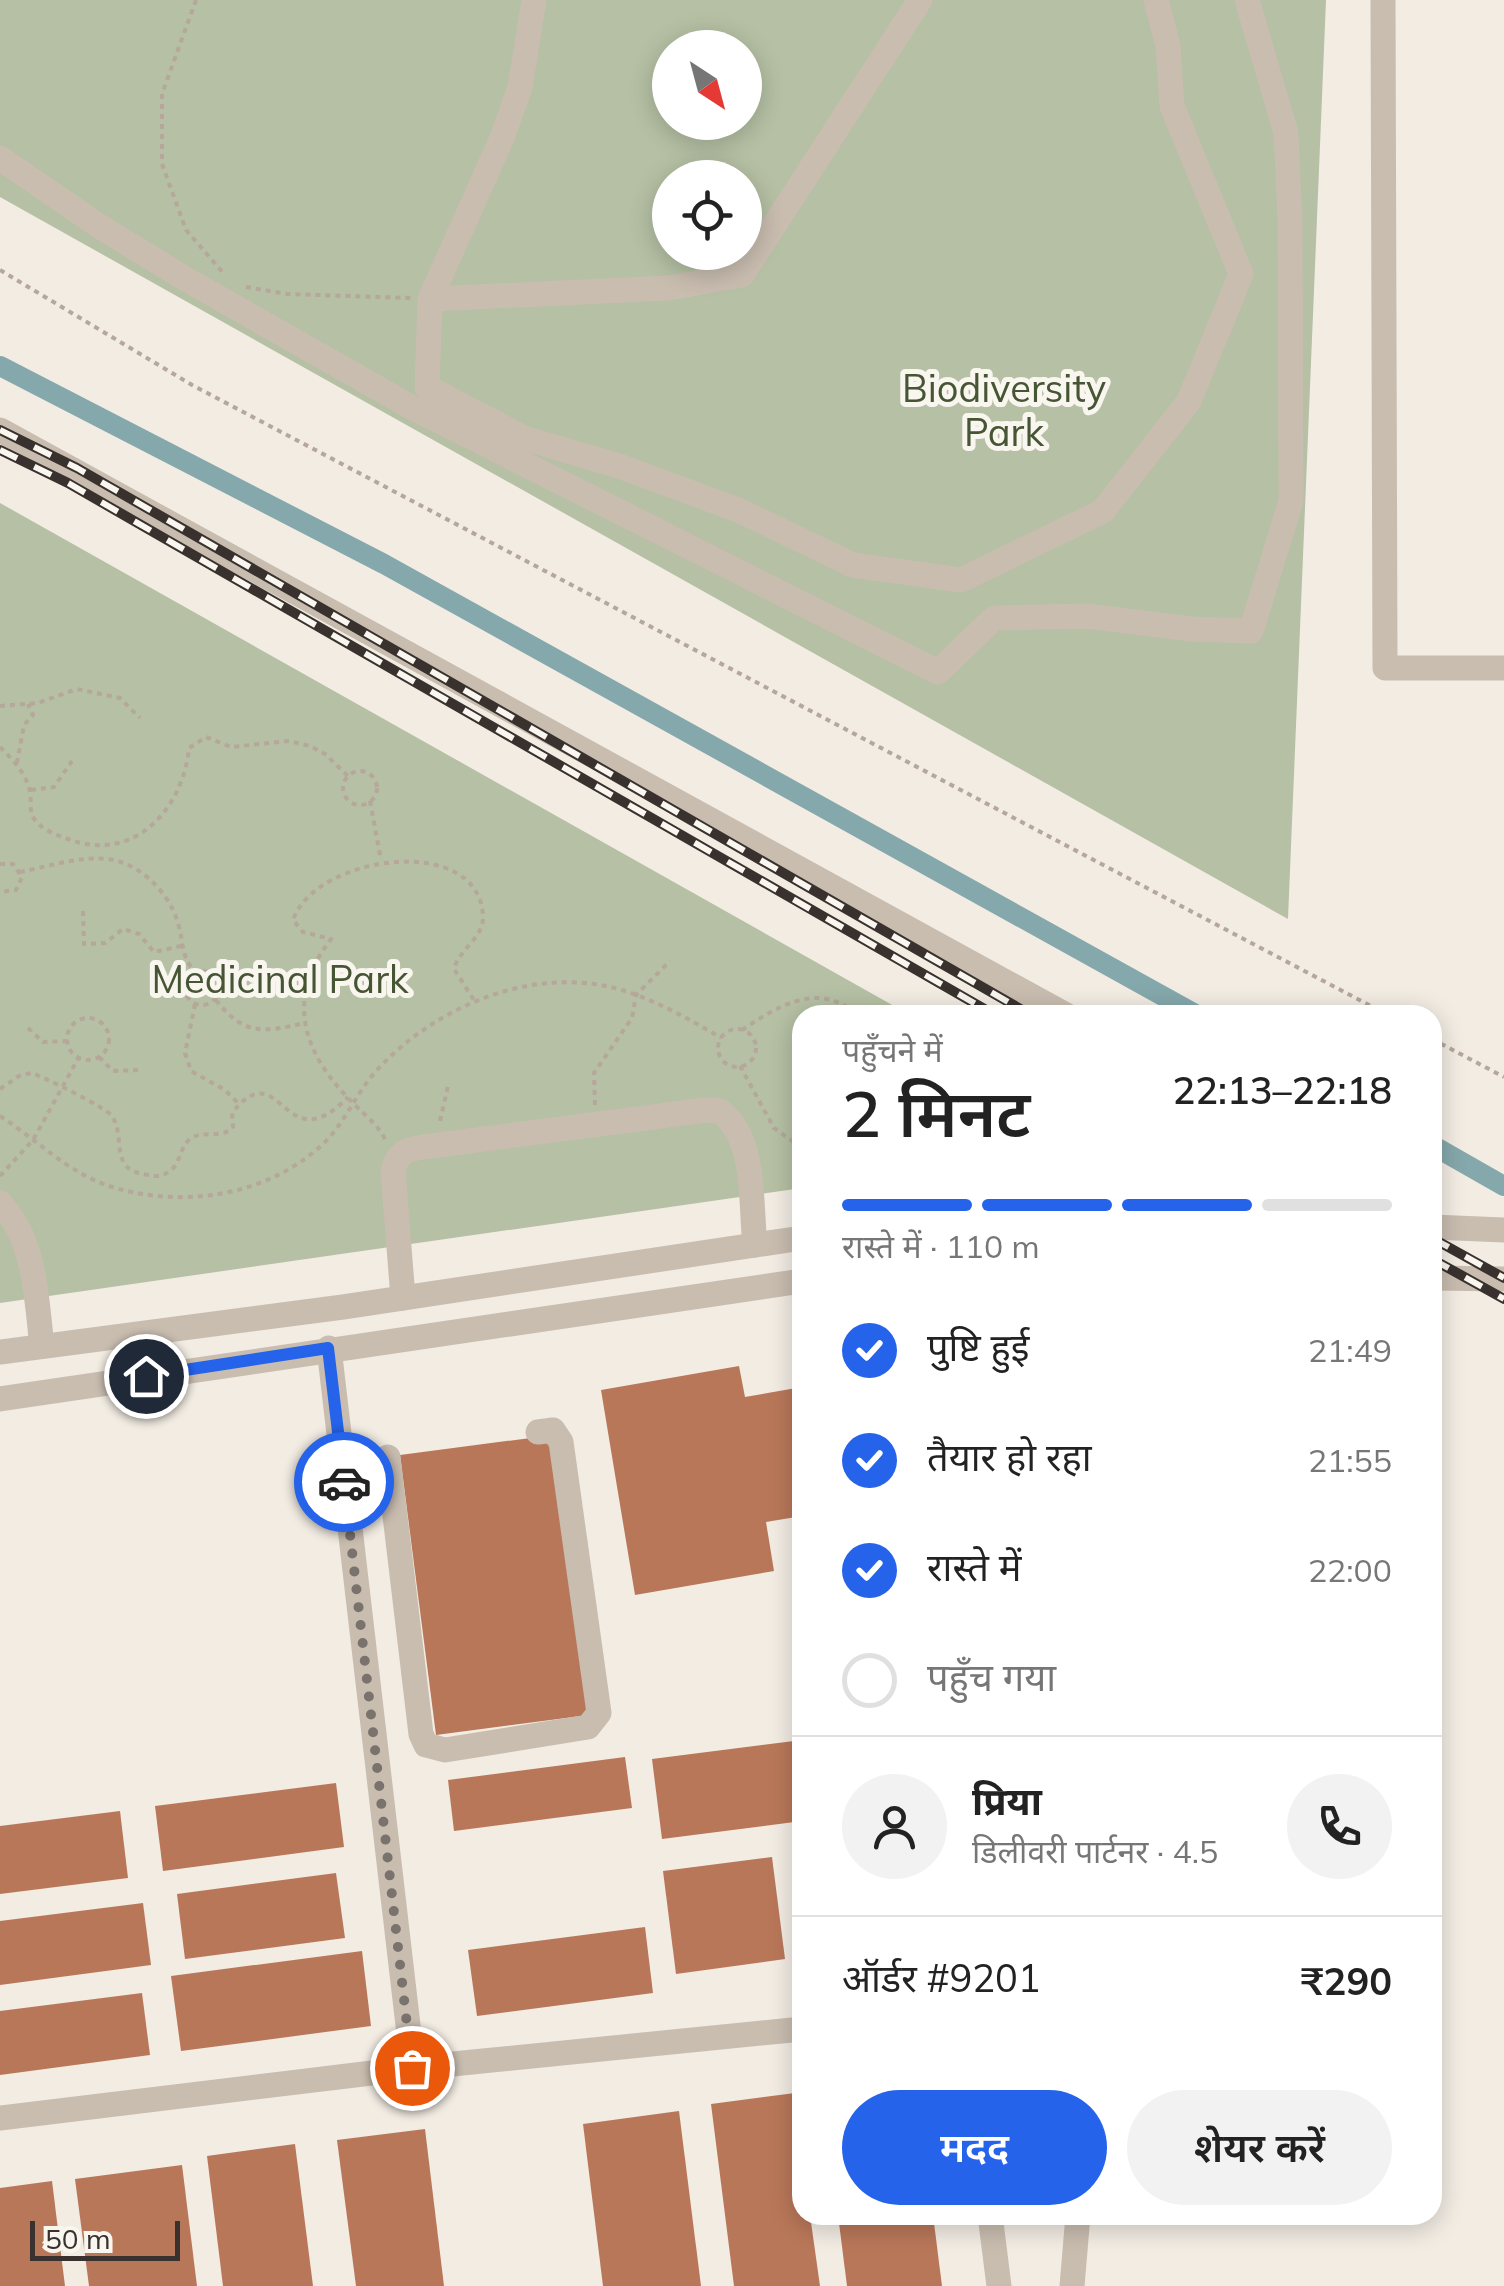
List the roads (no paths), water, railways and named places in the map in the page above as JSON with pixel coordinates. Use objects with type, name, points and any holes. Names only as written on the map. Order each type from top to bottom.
[{"type":"street","points":[[534,0],[514,104],[430,299],[427,387],[524,438],[619,466],[738,510],[853,564],[961,580],[1103,511],[1190,401],[1240,274],[1172,106],[1168,46],[1156,0]]},
{"type":"street","points":[[430,299],[668,288],[742,275],[920,0]]},
{"type":"street","points":[[0,158],[71,208],[184,278],[411,408],[938,672],[994,618],[1087,616],[1190,629],[1250,631],[1291,501],[1286,132],[1248,0]]},
{"type":"street","points":[[1382,0],[1384,668],[1504,668]]},
{"type":"street","points":[[0,430],[1048,1005]]},
{"type":"street","points":[[403,1298],[393,1171],[396,1158],[404,1150],[720,1111],[739,1130],[745,1149],[754,1245]]},
{"type":"street","points":[[0,1203],[14,1220],[30,1260],[42,1346]]},
{"type":"street","points":[[1442,1228],[1504,1230]]},
{"type":"street","points":[[0,1352],[403,1298],[792,1239]]},
{"type":"street","points":[[1442,1278],[1504,1279]]},
{"type":"street","points":[[0,1399],[792,1281]]},
{"type":"street","points":[[328,1348],[412,2068]]},
{"type":"street","points":[[388,1457],[420,1734],[426,1745],[445,1750],[588,1727],[599,1713],[560,1442],[553,1430],[538,1432]]},
{"type":"street","points":[[349,1522],[395,1516]]},
{"type":"street","points":[[352,1548],[398,1543]]},
{"type":"street","points":[[0,2118],[412,2068],[792,2029]]},
{"type":"street","points":[[991,2225],[999,2286]]},
{"type":"street","points":[[1072,2286],[1077,2225]]},
{"type":"waterway","points":[[0,366],[384,564],[1179,1005]]},
{"type":"waterway","points":[[1442,1151],[1504,1186]]},
{"type":"railway","points":[[0,430],[77,468],[1014,1005]]},
{"type":"railway","points":[[0,450],[68,483],[978,1005]]},
{"type":"railway","points":[[1442,1244],[1504,1278]]},
{"type":"railway","points":[[1442,1265],[1504,1299]]},
{"type":"park label","name":"Biodiversity Park","points":[[1004,411]]},
{"type":"park label","name":"Medicinal Park","points":[[280,980]]}]
